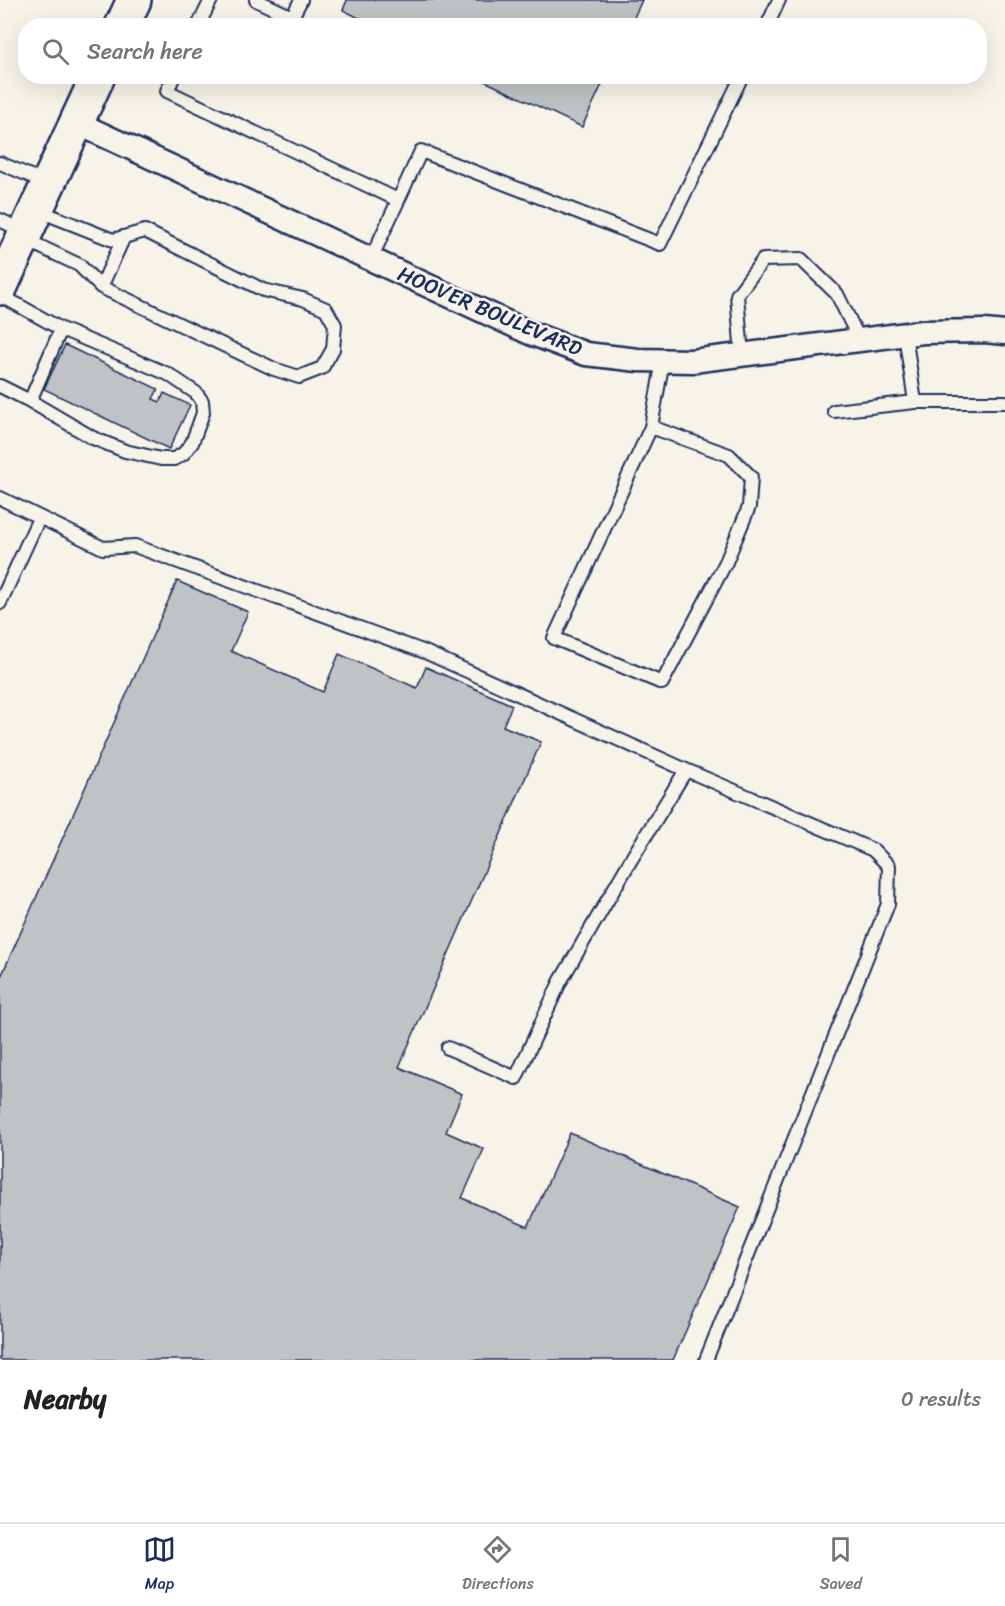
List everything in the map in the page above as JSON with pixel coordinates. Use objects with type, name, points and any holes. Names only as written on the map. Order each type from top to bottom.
[{"type":"main road","points":[[126,18],[134,0]]},
{"type":"main road","points":[[0,288],[27,217],[77,123],[94,84]]},
{"type":"street","name":"HOOVER BOULEVARD","points":[[77,123],[530,333],[586,354],[638,360],[693,361],[922,332],[1005,333]]},
{"type":"lane","points":[[202,18],[210,0]]},
{"type":"lane","points":[[256,0],[292,16],[301,0]]},
{"type":"lane","points":[[770,18],[779,0]]},
{"type":"lane","points":[[170,84],[167,91],[398,200]]},
{"type":"lane","points":[[371,259],[421,151],[660,244],[738,84]]},
{"type":"lane","points":[[0,163],[27,217],[101,287],[274,369],[299,377],[322,368],[333,348],[335,325],[326,309],[303,299],[263,290],[145,231],[113,240],[27,217]]},
{"type":"lane","points":[[101,287],[124,237]]},
{"type":"lane","points":[[742,355],[737,295],[763,260],[801,259],[837,294],[860,340]]},
{"type":"lane","points":[[0,295],[61,329],[168,374],[196,393],[202,401],[203,413],[192,443],[183,454],[174,459],[142,456],[93,438],[0,386]]},
{"type":"lane","points":[[30,401],[61,329]]},
{"type":"lane","points":[[905,334],[915,402]]},
{"type":"lane","points":[[651,427],[729,455],[751,477],[749,507],[726,562],[662,683],[554,638],[651,427],[663,360]]},
{"type":"lane","points":[[834,411],[915,402],[1005,402]]},
{"type":"lane","points":[[0,498],[103,548],[135,546],[425,652],[686,770],[873,850],[889,866],[888,904],[706,1360]]},
{"type":"lane","points":[[0,603],[39,518]]},
{"type":"lane","points":[[448,1048],[516,1078],[560,982],[686,770]]},
{"type":"building","points":[[347,0],[642,0],[634,18],[359,18],[343,10]]},
{"type":"building","points":[[491,84],[602,84],[582,127]]},
{"type":"building","points":[[65,345],[158,389],[153,399],[160,402],[164,393],[190,405],[169,449],[44,389]]},
{"type":"building","points":[[177,581],[248,612],[231,651],[323,692],[339,654],[417,688],[426,667],[512,705],[503,726],[541,742],[399,1067],[462,1094],[446,1132],[484,1149],[462,1198],[528,1227],[570,1133],[740,1207],[673,1360],[0,1360],[0,979]]}]
